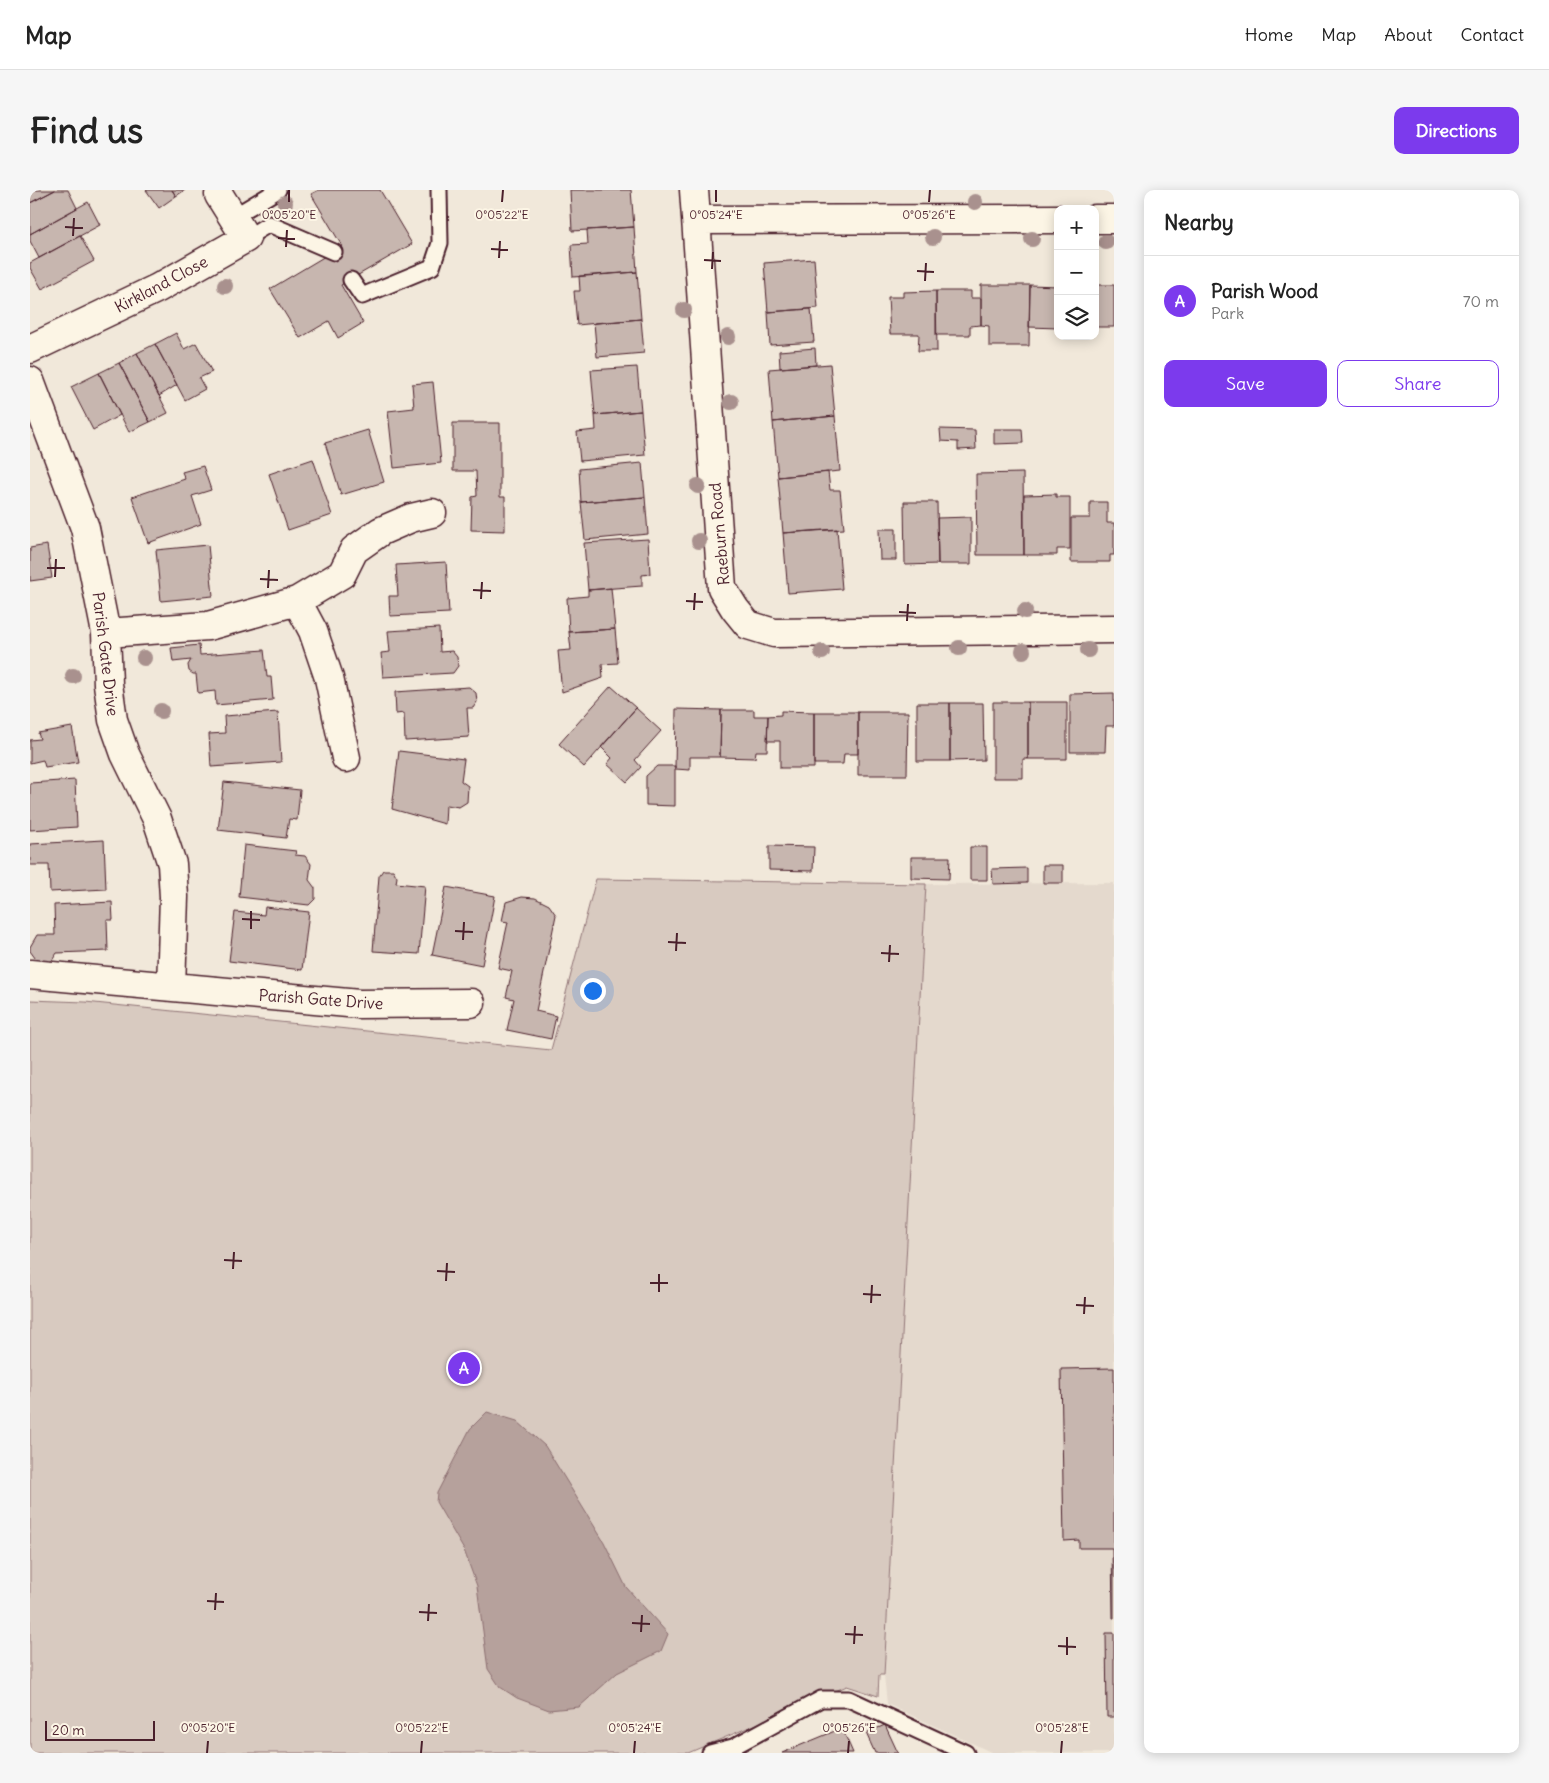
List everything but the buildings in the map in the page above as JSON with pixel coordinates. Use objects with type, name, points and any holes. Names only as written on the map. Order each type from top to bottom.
[{"type":"street","name":"Raeburn Road","points":[[694,190],[722,588],[735,609],[748,624],[774,633],[1114,628]]},
{"type":"street","name":"Kirkland Close","points":[[30,349],[158,288],[233,216]]},
{"type":"street","points":[[697,220],[1054,220]]},
{"type":"street","points":[[1099,220],[1114,220]]},
{"type":"street","name":"Parish Gate Drive","points":[[30,381],[85,528],[106,633],[108,684],[113,720],[125,754],[157,819],[172,864],[174,897],[171,987]]},
{"type":"street","points":[[106,633],[208,626],[297,601],[342,574],[354,550],[381,531],[411,518],[432,513]]},
{"type":"street","points":[[297,601],[313,631],[329,678],[346,758]]},
{"type":"street","name":"Parish Gate Drive","points":[[30,974],[359,1004],[471,1003]]},
{"type":"lane","points":[[233,216],[278,190]]},
{"type":"lane","points":[[351,280],[362,296],[432,267],[440,243],[439,190]]},
{"type":"lane","points":[[233,216],[269,224],[334,252]]},
{"type":"lane","points":[[710,1753],[734,1747],[821,1698],[849,1699],[966,1753]]},
{"type":"shaded area","points":[[596,879],[926,884],[884,1675],[879,1675],[878,1696],[847,1686],[688,1753],[30,1753],[30,1000],[85,1002],[551,1050]]},
{"type":"shaded area","points":[[1114,883],[1114,1753],[993,1753],[887,1704],[884,1675],[926,884]]},
{"type":"shaded area","points":[[487,1412],[517,1421],[545,1446],[604,1542],[626,1587],[668,1634],[661,1651],[617,1673],[579,1707],[549,1710],[517,1698],[500,1687],[488,1669],[477,1586],[464,1550],[436,1502],[437,1493],[470,1429]]},
{"type":"place","name":"Parish Wood","points":[[464,1368]]}]
